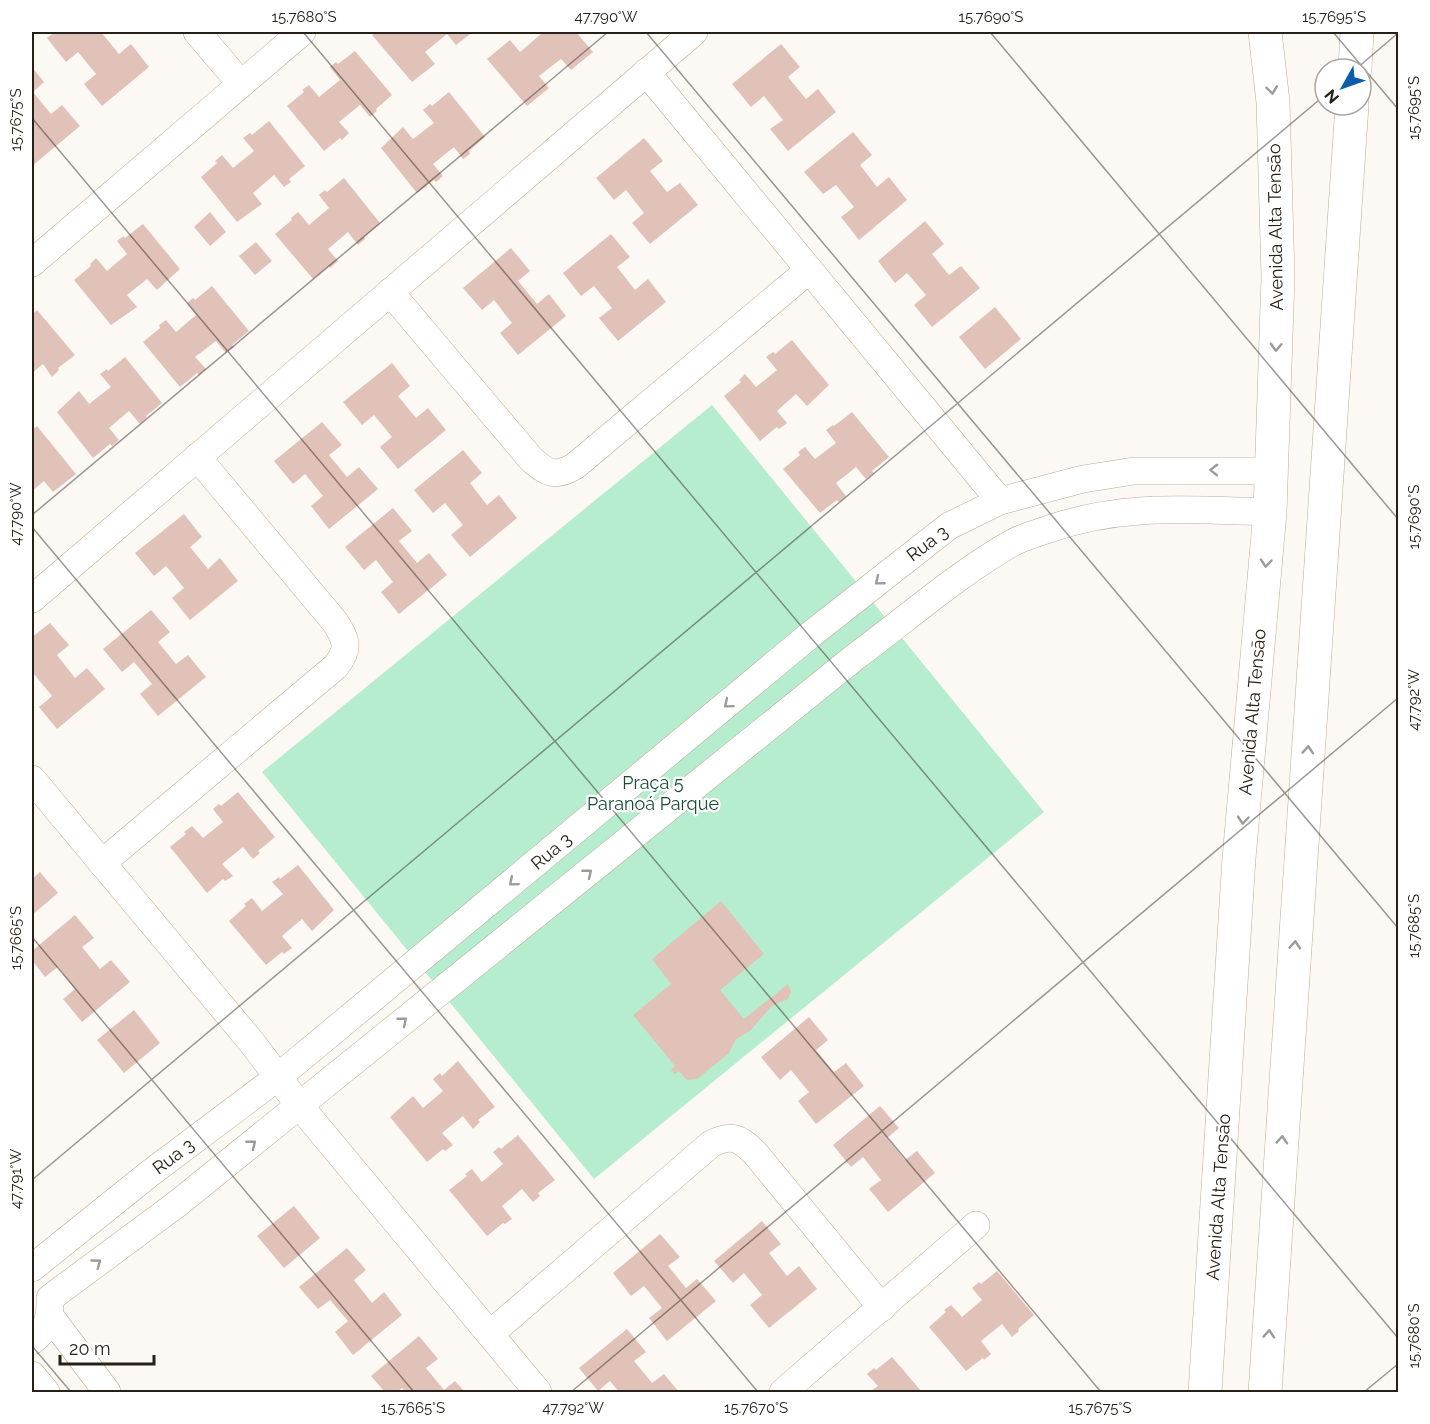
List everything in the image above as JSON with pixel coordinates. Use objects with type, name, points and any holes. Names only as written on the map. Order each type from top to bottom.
[{"type":"street","points":[[196,32],[241,84]]},
{"type":"street","points":[[33,258],[302,32]]},
{"type":"street","points":[[32,599],[694,32]]},
{"type":"street","name":"Avenida Alta Tensāo","points":[[1205,1392],[1239,858],[1272,471],[1278,277],[1273,102],[1265,32]]},
{"type":"street","points":[[1355,57],[1357,32]]},
{"type":"street","points":[[646,72],[1000,501]]},
{"type":"street","points":[[1265,1392],[1351,117]]},
{"type":"street","points":[[390,292],[531,459],[542,469],[553,474],[564,472],[575,466],[809,270]]},
{"type":"street","points":[[102,863],[335,667],[343,657],[346,647],[343,635],[335,622],[197,457]]},
{"type":"street","name":"Rua 3","points":[[32,1268],[149,1174],[278,1077],[801,643],[896,566],[950,526],[1000,501],[1083,479],[1134,471],[1272,471]]},
{"type":"street","points":[[32,1341],[42,1333],[50,1307],[855,657],[970,571],[1016,541],[1071,522],[1108,513],[1145,510],[1270,512]]},
{"type":"street","points":[[32,779],[538,1392]]},
{"type":"street","points":[[490,1334],[711,1144],[722,1138],[732,1137],[744,1142],[755,1153],[882,1308]]},
{"type":"street","points":[[783,1392],[976,1225]]},
{"type":"street","points":[[32,1268],[44,1281],[50,1307],[107,1392]]},
{"type":"street","points":[[32,1375],[46,1392]]},
{"type":"green space","name":"Praça 5 Paranoá Parque","points":[[712,405],[1044,812],[594,1179],[262,772]]},
{"type":"building","points":[[55,32],[101,32],[119,54],[131,44],[149,67],[102,106],[84,84],[96,74],[78,52],[66,62],[47,38]]},
{"type":"building","points":[[376,32],[473,32],[456,45],[447,34],[425,52],[435,64],[412,82],[372,35]]},
{"type":"building","points":[[539,32],[576,32],[593,52],[571,70],[561,59],[539,76],[549,88],[527,106],[487,59],[510,40],[520,52],[541,34]]},
{"type":"building","points":[[781,44],[800,67],[788,77],[806,99],[818,89],[836,112],[788,151],[770,129],[783,120],[764,96],[751,107],[732,84]]},
{"type":"building","points":[[355,51],[392,95],[370,117],[360,105],[339,122],[349,133],[324,151],[287,106],[309,85],[319,97],[340,80],[330,67]]},
{"type":"building","points":[[32,67],[44,82],[33,92],[51,114],[62,105],[80,126],[32,166]]},
{"type":"building","points":[[449,92],[485,137],[463,159],[454,147],[433,164],[443,176],[417,193],[381,148],[403,127],[413,139],[434,123],[423,110],[430,104],[432,106]]},
{"type":"building","points":[[269,121],[305,166],[289,179],[291,182],[284,187],[274,175],[253,193],[262,204],[237,222],[201,177],[217,163],[215,161],[222,155],[233,168],[254,151],[243,138],[250,133],[252,135]]},
{"type":"building","points":[[853,132],[872,155],[860,165],[877,187],[889,177],[907,200],[859,240],[841,217],[854,207],[836,185],[823,194],[804,172]]},
{"type":"building","points":[[644,138],[663,161],[650,171],[667,192],[680,183],[698,205],[650,244],[632,223],[644,213],[626,190],[614,200],[596,178]]},
{"type":"building","points":[[344,178],[380,223],[358,245],[348,232],[328,249],[338,261],[313,279],[275,234],[298,212],[309,225],[329,208],[319,195],[325,190],[327,192]]},
{"type":"building","points":[[210,212],[226,232],[210,246],[194,227]]},
{"type":"building","points":[[925,221],[944,244],[932,254],[949,275],[961,266],[980,288],[932,327],[914,305],[926,295],[907,273],[895,283],[878,261]]},
{"type":"building","points":[[143,224],[180,269],[157,290],[147,279],[127,295],[137,307],[111,325],[74,280],[91,266],[90,264],[96,258],[107,271],[127,254],[117,241],[124,236],[125,238]]},
{"type":"building","points":[[611,234],[630,257],[617,267],[635,290],[648,279],[666,302],[618,341],[599,318],[612,308],[594,286],[581,296],[563,273]]},
{"type":"building","points":[[256,242],[272,261],[255,275],[239,256]]},
{"type":"building","points":[[511,248],[530,271],[518,281],[537,304],[549,294],[566,316],[518,355],[500,333],[512,323],[494,300],[482,310],[463,288]]},
{"type":"building","points":[[212,286],[249,331],[226,353],[216,341],[195,357],[206,369],[199,375],[197,373],[180,387],[143,342],[166,320],[176,332],[196,315],[187,303],[193,298],[195,300]]},
{"type":"building","points":[[995,307],[1021,339],[985,369],[959,337]]},
{"type":"building","points":[[37,310],[75,355],[58,368],[59,370],[52,377],[43,364],[32,373],[32,315]]},
{"type":"building","points":[[792,340],[829,385],[807,406],[796,394],[777,411],[787,423],[779,429],[777,427],[760,441],[724,396],[741,382],[739,380],[745,374],[756,387],[777,370],[766,357],[773,352],[775,354]]},
{"type":"building","points":[[125,357],[162,403],[140,424],[129,411],[109,428],[119,440],[112,446],[110,444],[93,458],[57,412],[79,391],[89,404],[111,387],[100,374],[107,369],[108,371]]},
{"type":"building","points":[[392,363],[410,386],[398,396],[416,418],[428,408],[446,430],[398,469],[380,447],[392,437],[374,415],[362,425],[343,402]]},
{"type":"building","points":[[852,412],[889,457],[866,479],[856,467],[836,483],[846,496],[820,513],[783,469],[800,455],[798,452],[805,447],[815,459],[836,443],[826,430]]},
{"type":"building","points":[[322,422],[342,445],[329,455],[347,477],[359,467],[378,489],[329,529],[311,506],[323,496],[305,474],[293,484],[274,461]]},
{"type":"building","points":[[37,426],[76,474],[53,492],[44,481],[32,491],[32,430]]},
{"type":"building","points":[[463,450],[482,473],[470,483],[487,505],[499,495],[517,518],[470,557],[451,535],[463,525],[445,503],[433,513],[414,490]]},
{"type":"building","points":[[393,508],[412,531],[399,541],[417,563],[429,553],[447,575],[399,614],[381,592],[393,582],[376,560],[364,570],[345,547]]},
{"type":"building","points":[[184,514],[202,537],[190,547],[208,569],[220,558],[238,581],[190,620],[172,598],[184,588],[166,566],[154,576],[135,553]]},
{"type":"building","points":[[151,610],[170,632],[158,642],[176,664],[188,655],[206,677],[158,716],[140,694],[152,684],[134,662],[122,672],[103,649]]},
{"type":"building","points":[[50,623],[69,645],[57,655],[75,678],[87,668],[105,689],[57,729],[39,707],[52,696],[34,674],[32,676],[32,637]]},
{"type":"building","points":[[238,792],[275,837],[258,851],[260,853],[253,859],[243,847],[222,864],[233,876],[225,881],[223,879],[207,893],[170,847],[192,826],[203,838],[223,822],[213,809],[219,804],[221,806]]},
{"type":"building","points":[[298,865],[334,910],[312,931],[302,919],[282,936],[292,948],[284,954],[282,952],[266,965],[229,921],[252,898],[262,911],[283,894],[272,882],[279,877],[280,879]]},
{"type":"building","points":[[40,872],[58,893],[32,915],[32,879]]},
{"type":"building","points":[[721,901],[764,954],[720,990],[744,1019],[788,984],[791,992],[788,999],[772,1006],[750,1031],[736,1039],[729,1053],[697,1079],[689,1080],[679,1071],[675,1074],[671,1070],[675,1066],[633,1015],[671,984],[652,959]]},
{"type":"building","points":[[75,915],[94,938],[82,947],[100,969],[111,960],[130,982],[82,1022],[63,999],[75,989],[58,967],[45,977],[32,960],[32,951]]},
{"type":"building","points":[[134,1010],[160,1043],[124,1073],[97,1040]]},
{"type":"building","points":[[809,1017],[828,1040],[816,1050],[834,1072],[846,1063],[864,1086],[816,1124],[798,1101],[809,1092],[791,1070],[780,1080],[761,1057]]},
{"type":"building","points":[[458,1061],[495,1107],[478,1120],[480,1122],[473,1129],[463,1116],[442,1133],[453,1145],[445,1151],[443,1149],[427,1162],[390,1117],[413,1096],[423,1108],[443,1091],[433,1079],[440,1073],[442,1076]]},
{"type":"building","points":[[880,1106],[899,1128],[887,1138],[905,1160],[917,1151],[935,1173],[888,1212],[869,1189],[881,1180],[863,1157],[851,1167],[833,1145]]},
{"type":"building","points":[[518,1135],[555,1180],[538,1193],[540,1196],[533,1202],[522,1189],[502,1206],[512,1219],[487,1236],[449,1190],[472,1169],[482,1182],[503,1164],[493,1152],[499,1147],[501,1149]]},
{"type":"building","points":[[294,1206],[320,1238],[284,1268],[257,1236]]},
{"type":"building","points":[[762,1221],[781,1244],[769,1253],[787,1276],[799,1266],[817,1289],[769,1328],[750,1305],[762,1295],[744,1273],[733,1283],[714,1261]]},
{"type":"building","points":[[660,1234],[680,1257],[668,1266],[686,1288],[697,1279],[716,1301],[667,1341],[649,1318],[662,1308],[644,1286],[631,1296],[613,1273]]},
{"type":"building","points":[[347,1248],[366,1270],[354,1280],[372,1303],[384,1292],[402,1315],[353,1355],[335,1332],[348,1321],[330,1300],[318,1309],[299,1287]]},
{"type":"building","points":[[997,1271],[1034,1315],[1012,1337],[1002,1324],[981,1341],[991,1354],[966,1371],[929,1327],[951,1305],[962,1317],[982,1300],[972,1288]]},
{"type":"building","points":[[627,1329],[646,1352],[634,1361],[652,1383],[664,1374],[679,1392],[619,1392],[610,1381],[598,1391],[579,1368]]},
{"type":"building","points":[[419,1336],[438,1359],[426,1368],[444,1390],[455,1381],[465,1392],[405,1392],[402,1388],[397,1392],[385,1392],[371,1376]]},
{"type":"building","points":[[892,1357],[922,1392],[869,1392],[878,1386],[867,1374]]}]
